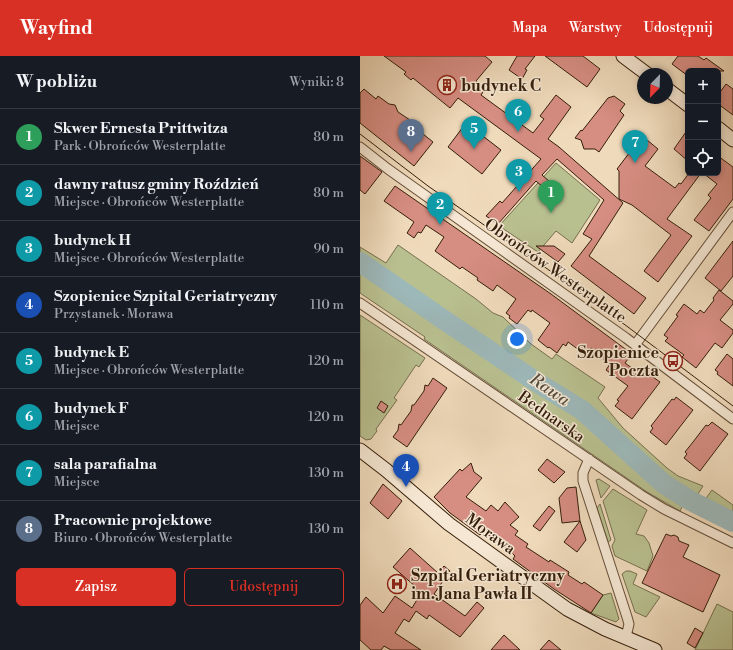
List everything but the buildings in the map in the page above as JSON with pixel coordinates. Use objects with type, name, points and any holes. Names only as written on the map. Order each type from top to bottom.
[{"type":"street","points":[[623,56],[639,68]]},
{"type":"street","points":[[673,94],[687,104]]},
{"type":"street","points":[[721,130],[733,140]]},
{"type":"street","name":"Obrońców Westerplatte","points":[[360,147],[388,169],[635,346],[733,419]]},
{"type":"street","points":[[635,346],[733,212]]},
{"type":"street","name":"Bednarska","points":[[360,303],[641,495],[733,543]]},
{"type":"street","name":"Morawa","points":[[360,450],[386,470],[449,524],[567,609],[594,624],[655,650]]},
{"type":"street","points":[[589,459],[583,473],[583,480],[629,624],[626,637]]},
{"type":"green space","points":[[556,163],[600,200],[572,243],[556,231],[538,252],[499,226]]},
{"type":"green space","points":[[398,245],[476,299],[493,313],[503,317],[531,344],[552,359],[556,354],[605,387],[598,398],[623,428],[667,468],[678,476],[703,486],[696,497],[670,483],[593,411],[458,323],[360,255],[360,247],[386,263]]},
{"type":"green space","points":[[360,272],[513,376],[579,417],[657,487],[683,505],[680,511],[647,492],[424,339],[425,337],[360,293]]},
{"type":"green space","points":[[360,315],[425,358],[419,367],[416,365],[394,398],[397,400],[376,429],[377,431],[371,439],[366,440],[360,436]]},
{"type":"green space","points":[[599,479],[610,486],[601,498],[596,480]]},
{"type":"green space","points":[[613,489],[647,510],[636,534],[644,536],[649,543],[653,556],[647,571],[615,556],[612,546],[615,540],[603,501]]},
{"type":"green space","points":[[712,490],[733,505],[733,516],[704,501]]},
{"type":"green space","points":[[600,504],[611,540],[608,542],[597,508]]},
{"type":"green space","points":[[626,571],[637,574],[633,584],[660,597],[646,617],[635,612],[622,574]]},
{"type":"green space","points":[[611,593],[619,619],[616,622],[591,613],[603,595]]},
{"type":"green space","points":[[717,604],[733,612],[733,650],[695,650]]},
{"type":"waterway","name":"Rawa","points":[[360,262],[538,383],[582,410],[664,484],[691,501],[733,522]]},
{"type":"tram line","points":[[360,134],[428,186],[592,300],[733,406]]},
{"type":"place","name":"budynek C","points":[[447,85]]},
{"type":"place","name":"budynek F","points":[[518,132]]},
{"type":"place","name":"budynek E","points":[[474,149]]},
{"type":"place","name":"Pracownie projektowe","points":[[411,152]]},
{"type":"place","name":"sala parafialna","points":[[635,163]]},
{"type":"place","name":"budynek H","points":[[519,192]]},
{"type":"place","name":"Skwer Ernesta Prittwitza","points":[[551,213]]},
{"type":"place","name":"dawny ratusz gminy Roździeń","points":[[440,225]]},
{"type":"place","name":"Szopienice Poczta","points":[[673,361]]},
{"type":"place","name":"Szopienice Szpital Geriatryczny","points":[[406,487]]},
{"type":"place","name":"Szpital Geriatryczny im. Jana Pawła II","points":[[397,584]]}]
